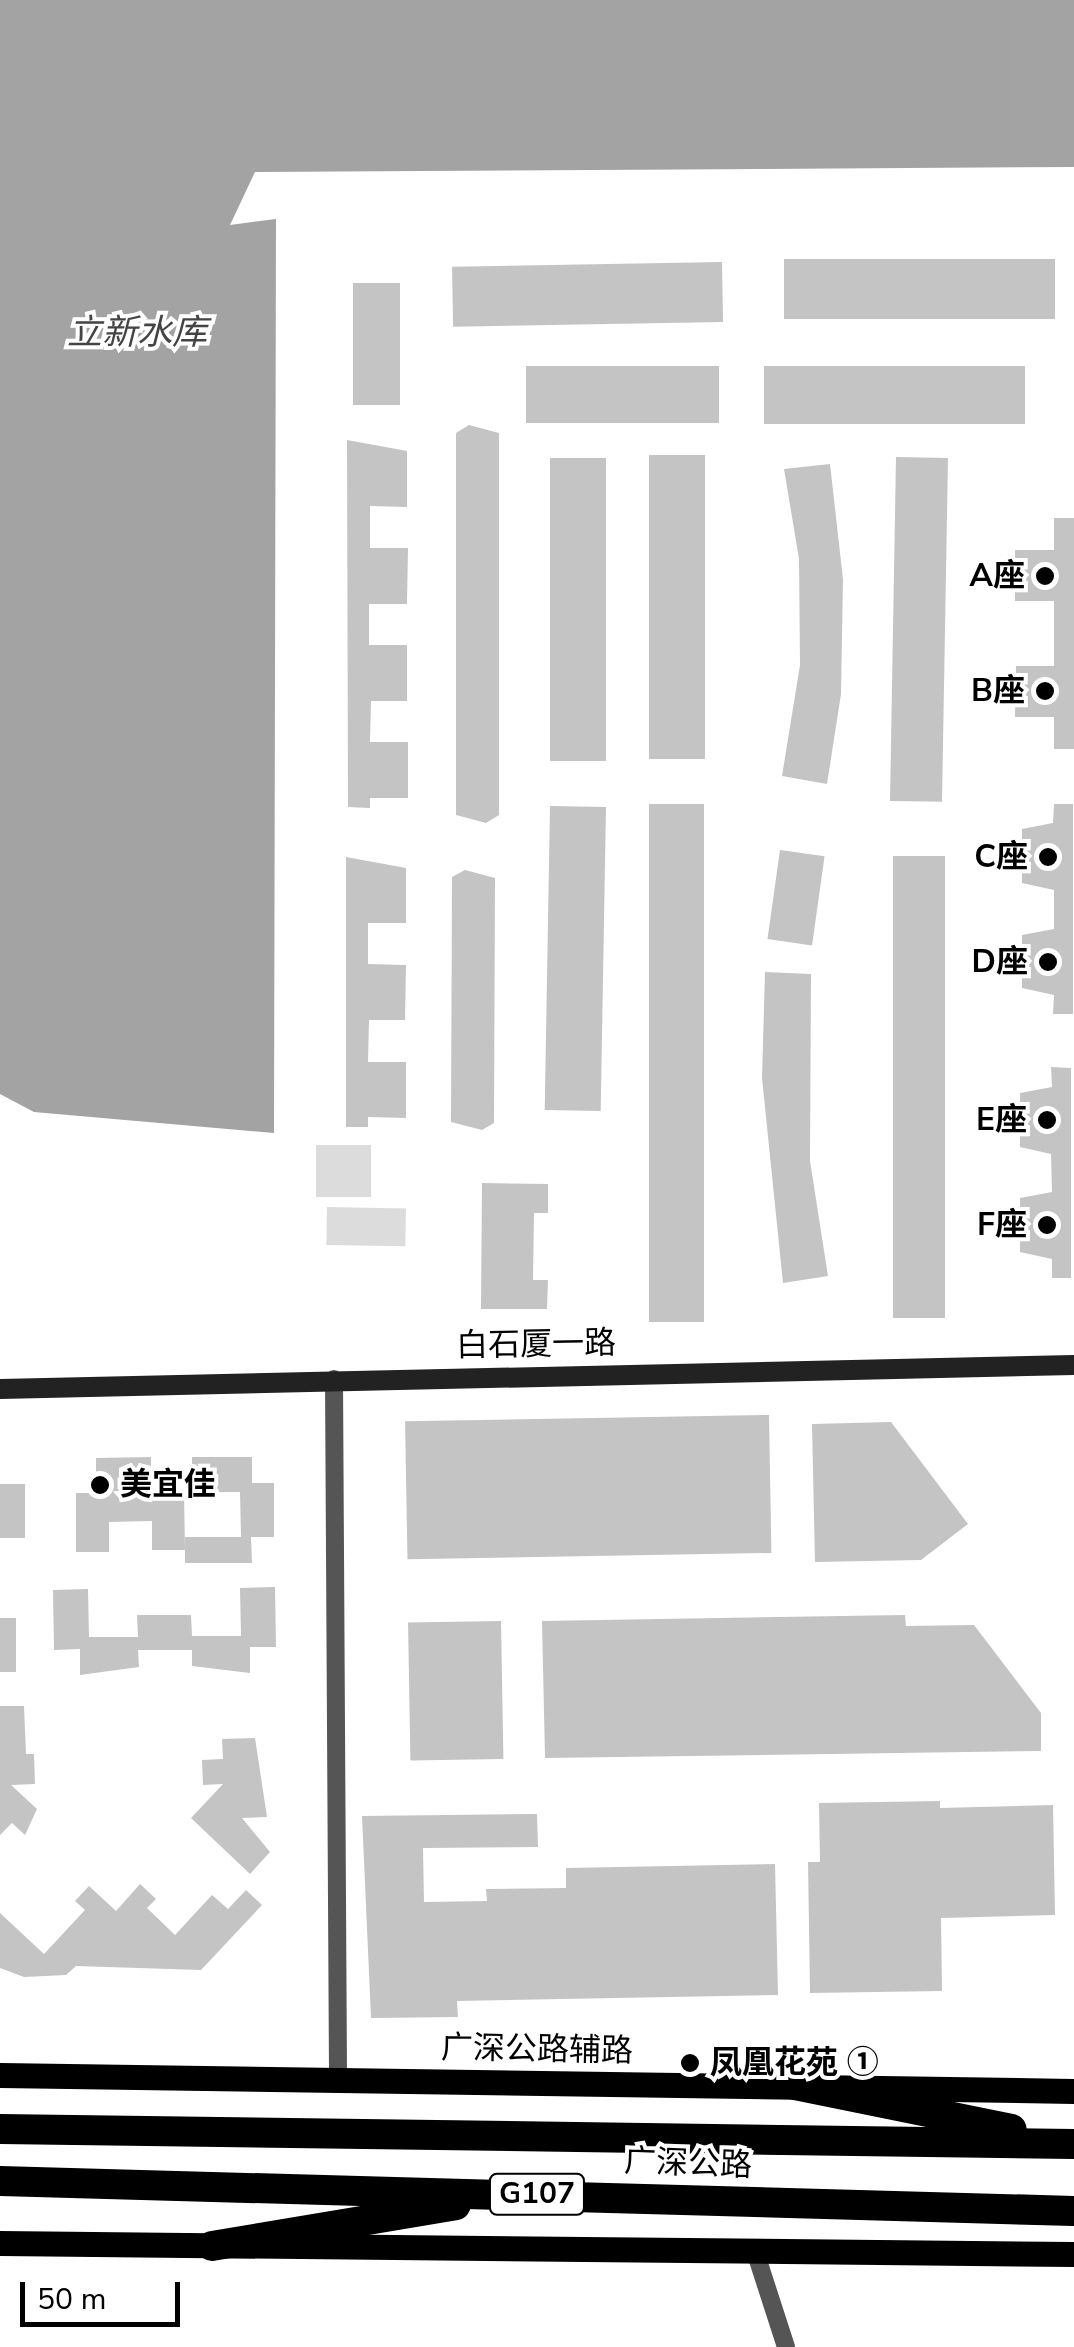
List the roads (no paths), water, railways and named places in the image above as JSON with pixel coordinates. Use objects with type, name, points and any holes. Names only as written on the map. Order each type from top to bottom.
[{"type":"highway","points":[[794,2085],[1074,2143]]},
{"type":"highway","name":"广深公路","points":[[0,2129],[1074,2143]]},
{"type":"highway","name":"广深公路","points":[[0,2181],[1074,2211]]},
{"type":"highway","points":[[212,2246],[521,2194]]},
{"type":"main road","name":"广深公路辅路","points":[[0,2075],[1074,2092]]},
{"type":"main road","points":[[0,2243],[1074,2254]]},
{"type":"street","name":"白石厦一路","points":[[0,1389],[1074,1366]]},
{"type":"street","points":[[334,1379],[338,2080]]},
{"type":"street","points":[[755,2251],[786,2347]]},
{"type":"water","name":"立新水库","points":[[0,0],[1074,0],[1074,167],[255,172],[230,225],[276,219],[274,1133],[34,1112],[0,1094]]},
{"type":"place","name":"A座","points":[[1045,576]]},
{"type":"place","name":"B座","points":[[1045,691]]},
{"type":"place","name":"C座","points":[[1048,857]]},
{"type":"place","name":"D座","points":[[1048,962]]},
{"type":"place","name":"E座","points":[[1047,1120]]},
{"type":"place","name":"F座","points":[[1047,1225]]},
{"type":"place","name":"美宜佳","points":[[100,1485]]},
{"type":"place","name":"凤凰花苑 ①","points":[[690,2063]]}]
